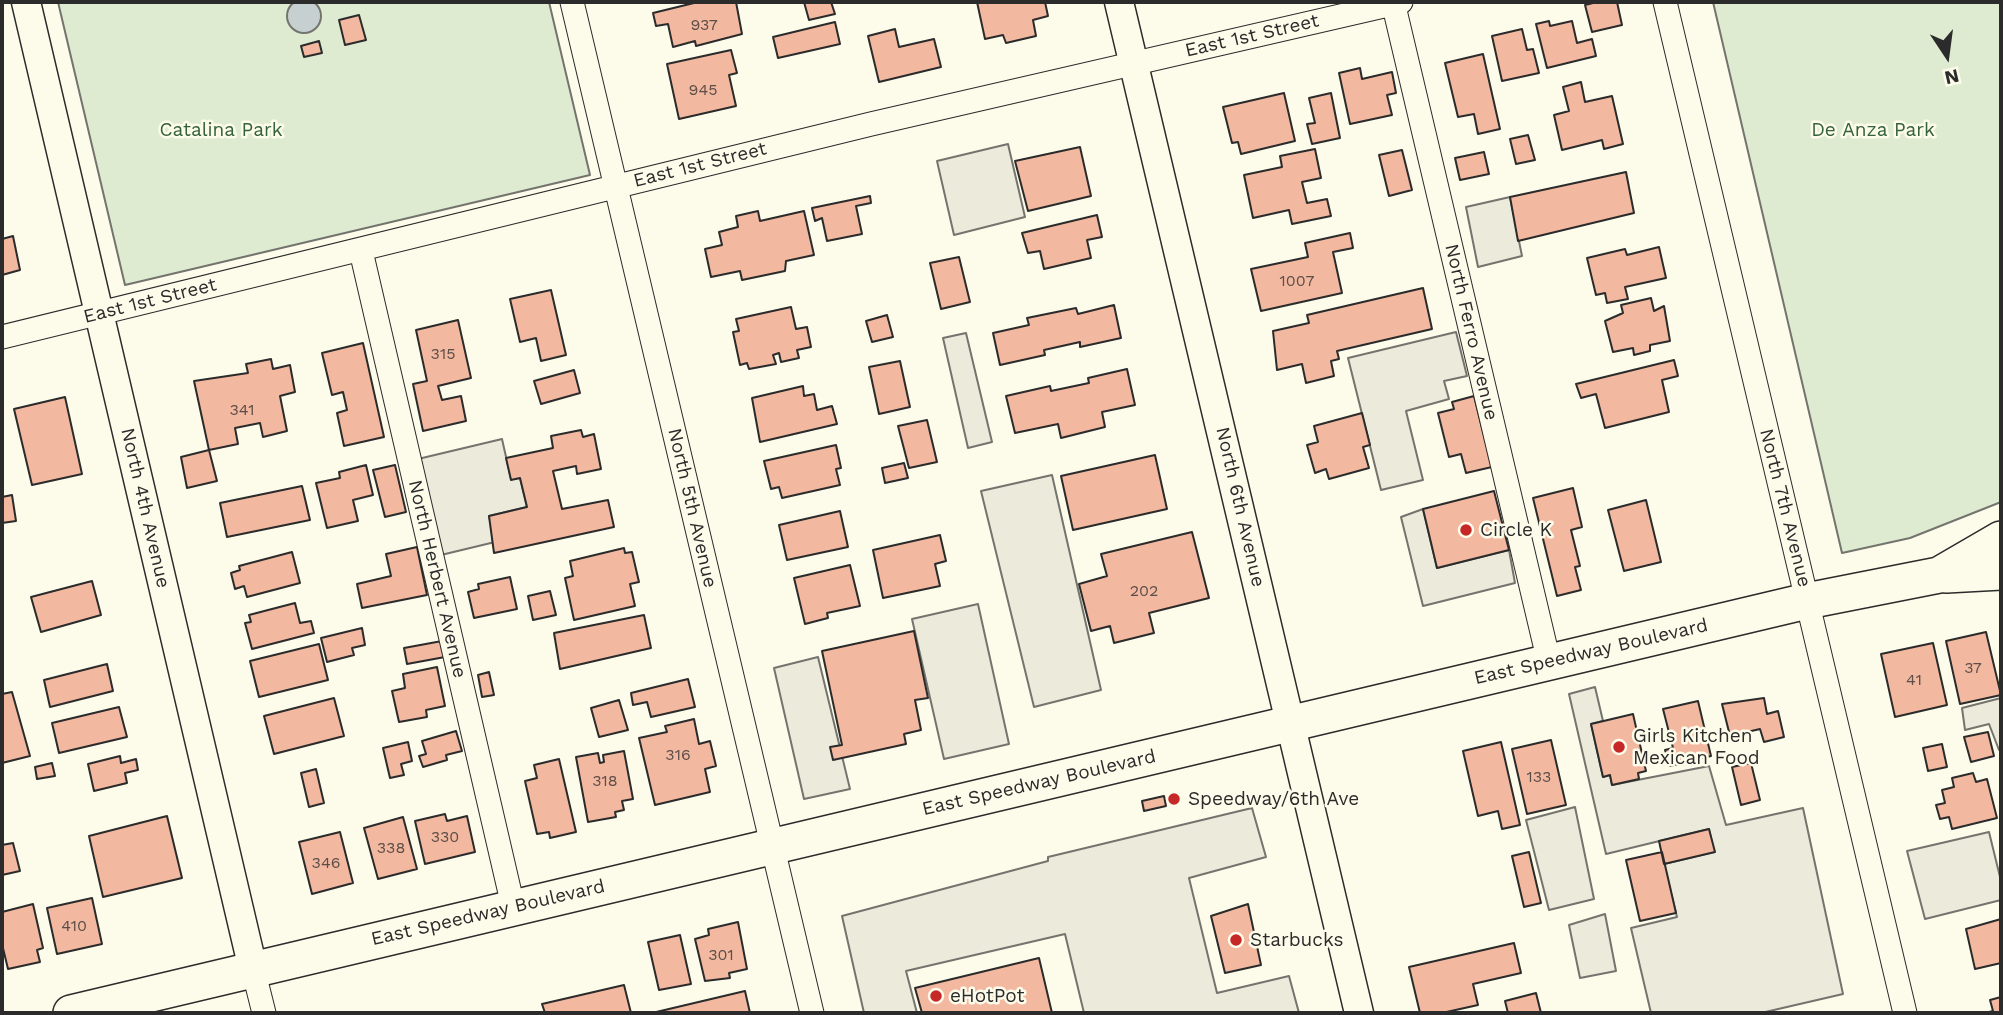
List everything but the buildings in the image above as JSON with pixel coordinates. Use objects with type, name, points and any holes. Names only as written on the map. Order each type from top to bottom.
[{"type":"main road","name":"East Speedway Boulevard","points":[[71,1013],[1807,601],[1940,575],[2001,539]]},
{"type":"main road","points":[[1940,575],[2001,572]]},
{"type":"street","name":"North 4th Avenue","points":[[26,2],[264,1013]]},
{"type":"street","name":"North 5th Avenue","points":[[572,2],[812,1013]]},
{"type":"street","name":"North 6th Avenue","points":[[1119,2],[1360,1013]]},
{"type":"street","name":"East 1st Street","points":[[2,337],[361,251],[616,186],[1396,2]]},
{"type":"street","name":"North Ferro Avenue","points":[[1396,2],[1549,662]]},
{"type":"street","name":"North 7th Avenue","points":[[1665,2],[1905,1013]]},
{"type":"street","name":"North Herbert Avenue","points":[[361,251],[513,906]]},
{"type":"green space","name":"Catalina Park","points":[[58,2],[549,2],[590,175],[125,285]]},
{"type":"green space","name":"De Anza Park","points":[[1713,2],[2001,2],[2001,502],[1910,538],[1842,553]]},
{"type":"shaded area","points":[[304,-1],[316,4],[321,16],[316,28],[304,33],[292,28],[287,16],[292,4]]},
{"type":"shaded area","points":[[1008,144],[1025,217],[954,235],[937,161]]},
{"type":"shaded area","points":[[1510,197],[1522,256],[1478,267],[1466,207]]},
{"type":"shaded area","points":[[1456,332],[1467,376],[1444,381],[1449,399],[1406,411],[1423,480],[1381,490],[1348,358]]},
{"type":"shaded area","points":[[966,333],[992,442],[968,448],[943,338]]},
{"type":"shaded area","points":[[502,439],[511,479],[520,478],[527,507],[489,516],[495,542],[441,555],[418,459]]},
{"type":"shaded area","points":[[1052,475],[1101,690],[1034,707],[981,491]]},
{"type":"shaded area","points":[[1423,509],[1437,568],[1509,550],[1515,583],[1423,606],[1401,517]]},
{"type":"shaded area","points":[[978,604],[1009,744],[944,759],[912,619]]},
{"type":"shaded area","points":[[818,657],[850,789],[804,799],[774,668]]},
{"type":"shaded area","points":[[1595,687],[1603,721],[1591,724],[1603,777],[1610,775],[1612,785],[1709,766],[1726,825],[1803,808],[1843,994],[1761,1013],[1651,1013],[1631,928],[1677,917],[1664,864],[1714,852],[1709,829],[1606,854],[1569,694]]},
{"type":"shaded area","points":[[2001,698],[1999,750],[1989,724],[1965,730],[1962,708]]},
{"type":"shaded area","points":[[1575,807],[1594,899],[1549,910],[1526,820]]},
{"type":"shaded area","points":[[1252,808],[1266,857],[1189,878],[1217,993],[1289,976],[1299,1013],[1084,1013],[1065,934],[906,971],[917,1013],[864,1013],[842,916],[1048,861],[1048,857]]},
{"type":"shaded area","points":[[1989,832],[2001,881],[2001,900],[1925,919],[1907,851]]},
{"type":"shaded area","points":[[1605,914],[1616,971],[1580,978],[1569,925]]},
{"type":"place","name":"Circle K","points":[[1466,530]]},
{"type":"place","name":"Girls Kitchen Mexican Food","points":[[1619,747]]},
{"type":"place","name":"Speedway/6th Ave","points":[[1174,799]]},
{"type":"place","name":"Starbucks","points":[[1236,940]]},
{"type":"place","name":"eHotPot","points":[[936,996]]}]
